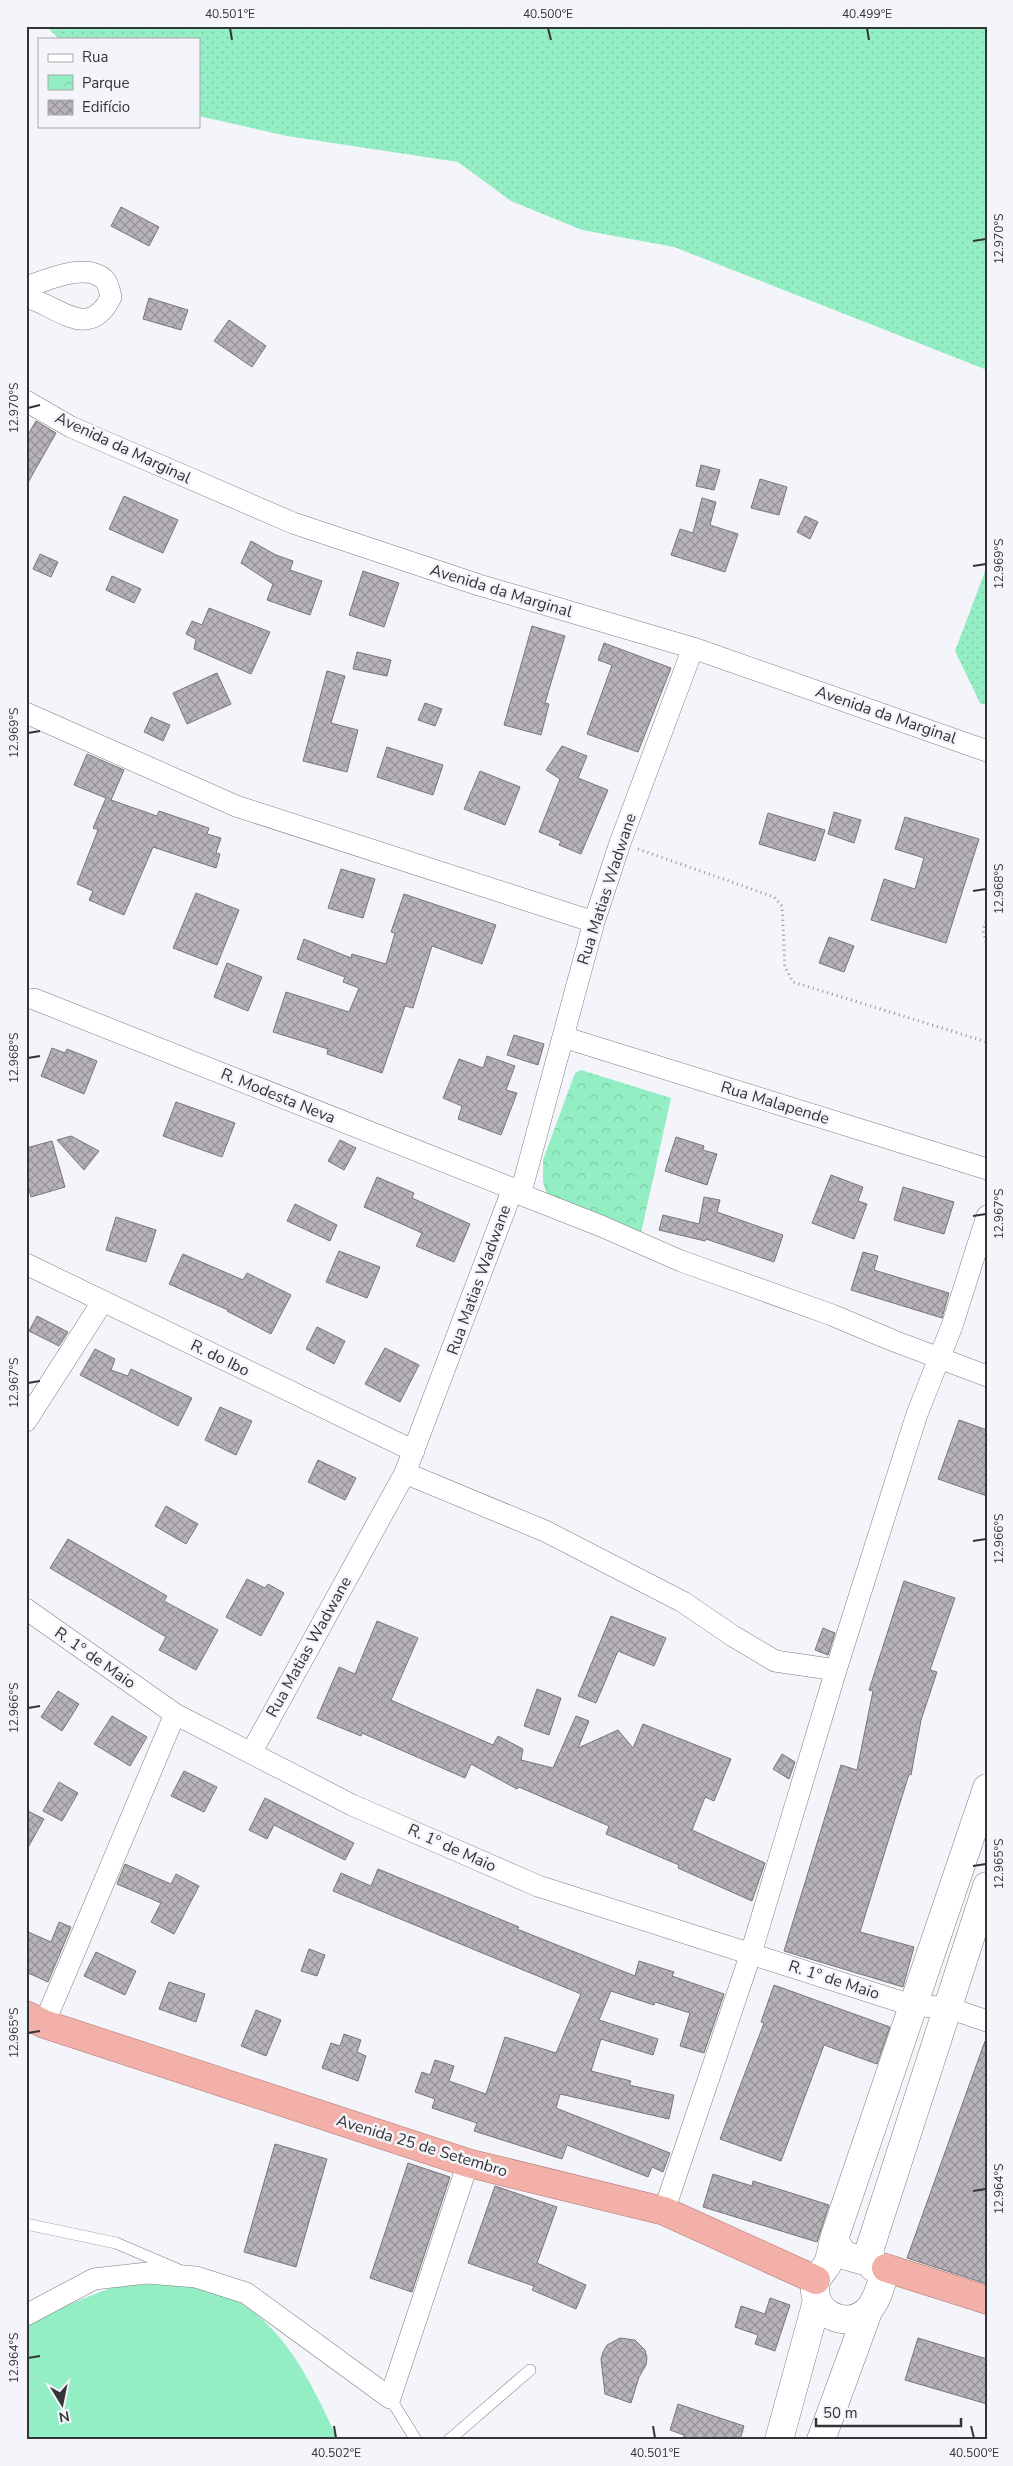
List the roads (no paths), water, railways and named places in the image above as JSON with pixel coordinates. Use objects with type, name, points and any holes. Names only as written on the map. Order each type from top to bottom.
[{"type":"highway","name":"Avenida 25 de Setembro","points":[[35,2019],[468,2163],[664,2211],[816,2290]]},
{"type":"highway","points":[[877,2260],[987,2300]]},
{"type":"street","points":[[26,288],[79,272],[94,273],[106,281],[111,297],[105,310],[95,317],[78,320],[61,314],[41,301],[26,297]]},
{"type":"street","name":"Avenida da Marginal","points":[[26,402],[71,427],[292,524],[479,585],[692,648],[987,751]]},
{"type":"street","name":"Rua Matias Wadwane","points":[[251,1753],[404,1473],[414,1451],[516,1192],[563,1036],[594,922],[620,843],[692,648]]},
{"type":"street","points":[[26,713],[236,806],[594,922]]},
{"type":"street","name":"R. Modesta Neva","points":[[34,999],[601,1226],[680,1261],[832,1315],[939,1359],[987,1376]]},
{"type":"street","name":"Rua Malapende","points":[[563,1036],[987,1169]]},
{"type":"street","points":[[664,2211],[751,1953],[836,1670],[917,1414],[952,1326],[987,1216]]},
{"type":"street","name":"R. do Ibo","points":[[26,1264],[414,1451]]},
{"type":"street","points":[[26,1421],[103,1301]]},
{"type":"street","points":[[404,1473],[545,1531],[683,1602],[732,1636],[775,1661],[836,1670]]},
{"type":"street","name":"R. 1º de Maio","points":[[26,1609],[175,1714],[352,1804],[538,1886],[914,2006],[946,2007]]},
{"type":"street","points":[[35,2019],[175,1714]]},
{"type":"street","points":[[779,2440],[816,2290],[828,2264],[834,2239],[987,1788]]},
{"type":"street","points":[[821,2440],[869,2309],[874,2303],[877,2260],[946,2007],[987,1886]]},
{"type":"street","points":[[946,2007],[987,2021]]},
{"type":"street","points":[[26,2315],[94,2279],[147,2273],[196,2278],[246,2293],[390,2398],[468,2163]]},
{"type":"street","points":[[834,2239],[843,2255],[856,2260],[877,2260]]},
{"type":"street","points":[[816,2290],[831,2316],[841,2320],[852,2319],[869,2309]]},
{"type":"lane","points":[[26,2224],[116,2243],[196,2278]]},
{"type":"lane","points":[[449,2440],[530,2370]]},
{"type":"lane","points":[[390,2398],[416,2440]]}]
